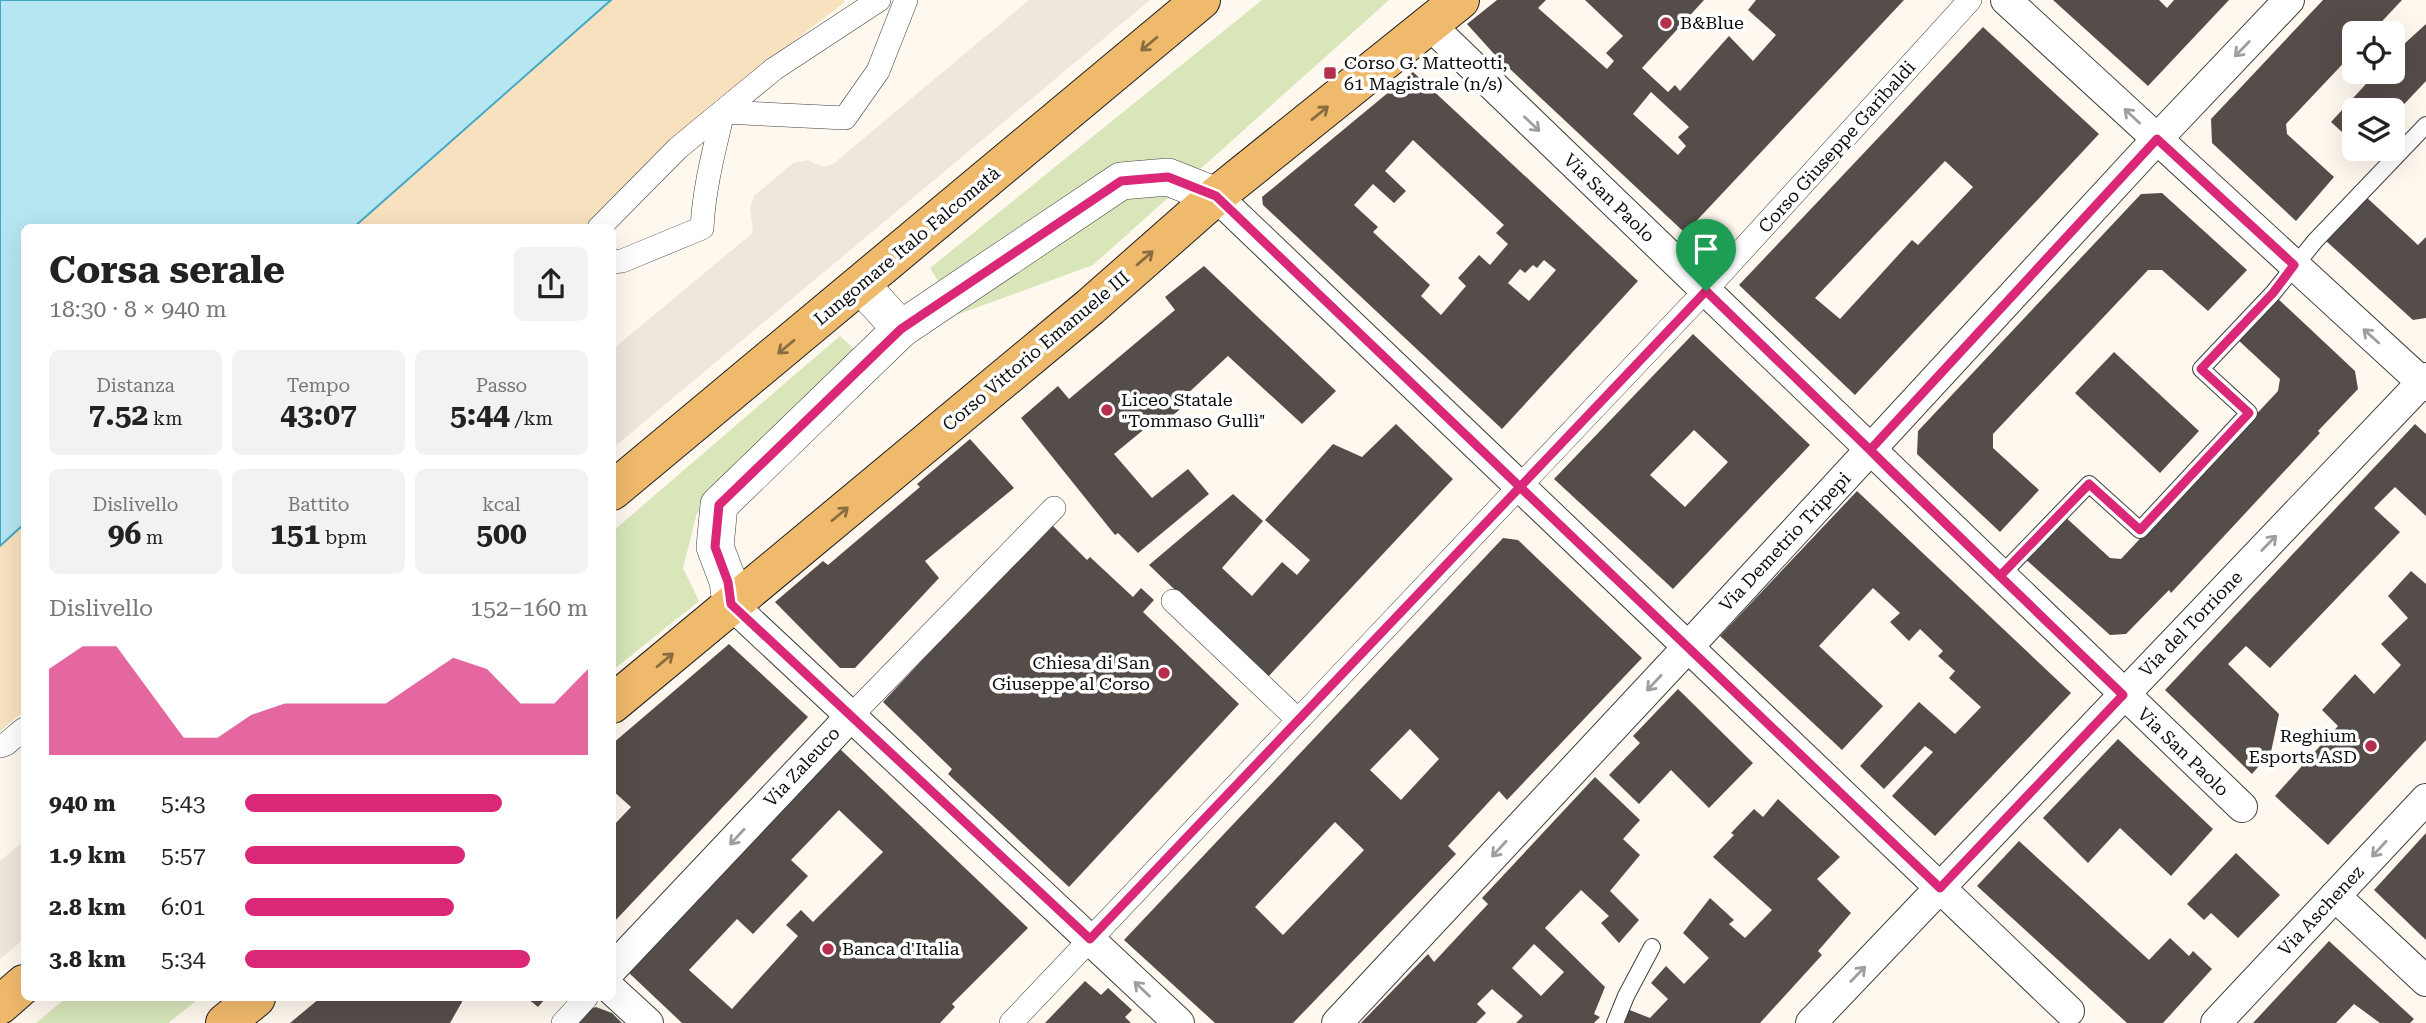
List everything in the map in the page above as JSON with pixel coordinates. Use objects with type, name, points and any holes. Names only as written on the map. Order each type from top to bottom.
[{"type":"main road","name":"Lungomare Italo Falcomatà","points":[[616,488],[1201,0]]},
{"type":"main road","name":"Corso Vittorio Emanuele III","points":[[616,701],[1090,307],[1216,196],[1460,0]]},
{"type":"main road","points":[[0,1004],[21,986]]},
{"type":"main road","points":[[225,1023],[252,1001]]},
{"type":"street","points":[[603,224],[678,148],[774,69],[879,0]]},
{"type":"street","points":[[723,112],[845,118],[878,71],[906,0]]},
{"type":"street","name":"Corso Giuseppe Garibaldi","points":[[1011,1023],[1706,291],[1970,0]]},
{"type":"street","points":[[2006,0],[2425,382]]},
{"type":"street","name":"Via Demetrio Tripepi","points":[[1337,1023],[2289,0]]},
{"type":"street","name":"Via San Paolo","points":[[1430,25],[2242,807]]},
{"type":"street","points":[[616,262],[702,228],[707,179],[723,112]]},
{"type":"street","points":[[1179,1023],[731,604],[728,582],[715,547],[719,505],[901,329],[1121,181],[1168,177],[1216,196],[2069,1011]]},
{"type":"street","points":[[861,285],[901,329]]},
{"type":"street","name":"Via del Torrione","points":[[1811,1023],[2425,382]]},
{"type":"street","name":"Via Zaleuco","points":[[616,965],[851,716],[1055,509]]},
{"type":"street","points":[[1173,601],[1297,719]]},
{"type":"street","points":[[0,746],[21,732]]},
{"type":"street","name":"Via Aschenez","points":[[2216,1023],[2426,799]]},
{"type":"street","points":[[2335,896],[2426,981]]},
{"type":"street","points":[[616,994],[648,1023]]},
{"type":"street","points":[[563,1023],[583,1001]]},
{"type":"lane","points":[[2000,576],[2089,484],[2140,530],[2249,413],[2201,369],[2273,293],[2294,265],[2426,125]]},
{"type":"lane","points":[[1615,1023],[1652,947]]},
{"type":"green space","points":[[1262,0],[1389,0],[1093,265],[959,314],[930,268]]},
{"type":"green space","points":[[840,336],[863,357],[697,513],[683,568],[699,601],[616,668],[616,528]]},
{"type":"green space","points":[[62,1001],[196,1001],[168,1023],[36,1023]]},
{"type":"sand","points":[[611,0],[845,2],[718,99],[670,141],[587,224],[359,224]]},
{"type":"sand","points":[[21,527],[21,714],[0,731],[0,546]]},
{"type":"shaded area","points":[[1029,0],[1150,0],[616,445],[616,347],[749,236],[753,231],[750,208],[754,196],[793,163],[808,160],[823,167],[833,164]]},
{"type":"shaded area","points":[[21,844],[21,942],[0,959],[0,861]]},
{"type":"water","points":[[0,0],[611,0],[357,224],[21,224],[21,527],[0,546]]},
{"type":"building","points":[[1497,0],[1546,0],[1538,8],[1607,69],[1614,61],[1606,53],[1623,36],[1585,0],[1704,0],[1642,68],[1668,92],[1675,85],[1680,91],[1729,36],[1753,61],[1776,35],[1748,10],[1756,0],[1904,0],[1685,233],[1495,55],[1467,24]],"holes":[[[1651,92],[1689,127],[1678,137],[1686,146],[1678,155],[1633,114]]]},
{"type":"building","points":[[2053,0],[2159,0],[2167,8],[2174,0],[2229,0],[2148,86]]},
{"type":"building","points":[[2323,0],[2402,0],[2382,21],[2342,21],[2342,65],[2286,124],[2287,134],[2334,177],[2296,221],[2212,143],[2211,119]]},
{"type":"building","points":[[2426,24],[2426,81],[2405,103],[2405,98],[2353,98],[2366,84],[2405,84],[2405,43]]},
{"type":"building","points":[[1983,27],[2099,134],[1855,395],[1739,285]],"holes":[[[1945,161],[1973,187],[1918,245],[1912,240],[1840,319],[1815,298]]]},
{"type":"building","points":[[1413,72],[1638,281],[1502,429],[1263,205],[1262,197]],"holes":[[[1413,140],[1504,225],[1496,233],[1508,244],[1490,265],[1479,255],[1458,278],[1466,286],[1441,315],[1421,296],[1430,285],[1373,232],[1378,227],[1354,205],[1373,184],[1394,203],[1406,191],[1385,171]],[[1544,260],[1556,270],[1529,301],[1508,283],[1520,269],[1525,273],[1533,265],[1537,268]]]},
{"type":"building","points":[[2342,110],[2342,132],[2331,122]]},
{"type":"building","points":[[2162,193],[2247,270],[2208,311],[2162,270],[2148,270],[1993,434],[1993,448],[2039,490],[2000,532],[1917,454],[1918,431],[2141,194]]},
{"type":"building","points":[[2364,195],[2418,245],[2426,237],[2426,318],[2413,320],[2325,240]]},
{"type":"building","name":"Liceo Statale \"Tommaso Gullì\"","points":[[1204,266],[1336,391],[1302,424],[1228,356],[1184,397],[1189,402],[1157,428],[1153,422],[1114,454],[1152,498],[1188,469],[1209,494],[1138,553],[1118,533],[1115,535],[1021,418],[1058,386],[1069,399],[1175,310],[1165,297]]},
{"type":"building","points":[[2274,295],[2355,371],[2358,389],[2171,593],[2169,590],[2126,634],[2110,635],[2023,557],[2062,514],[2110,558],[2121,559],[2278,391],[2280,379],[2236,338]]},
{"type":"building","points":[[1693,334],[1810,445],[1673,589],[1554,479]],"holes":[[[1694,430],[1728,462],[1685,507],[1650,475]]]},
{"type":"building","points":[[2114,352],[2199,431],[2160,473],[2075,393]]},
{"type":"building","points":[[1396,424],[1453,479],[1267,678],[1149,565],[1233,494],[1263,521],[1222,568],[1252,596],[1282,562],[1297,575],[1310,560],[1265,520],[1333,444],[1362,457]]},
{"type":"building","points":[[2415,424],[2426,434],[2426,516],[2395,487],[2374,508],[2400,532],[2270,668],[2246,646],[2228,664],[2279,714],[2271,752],[2252,774],[2165,690]]},
{"type":"building","points":[[970,439],[1014,488],[925,561],[939,578],[855,668],[840,668],[775,602],[823,561],[828,565],[920,487],[917,484]]},
{"type":"building","points":[[1857,491],[2071,693],[1935,836],[1892,796],[1933,752],[1925,746],[1884,789],[1860,766],[1919,702],[1955,734],[1981,707],[1949,678],[1955,671],[1938,656],[1943,651],[1920,629],[1909,641],[1890,622],[1900,613],[1873,588],[1819,646],[1883,706],[1842,750],[1720,636]]},
{"type":"building","points":[[1050,523],[1087,560],[1090,557],[1133,597],[1141,588],[1154,600],[1143,612],[1239,704],[1069,887],[948,774],[952,769],[883,702]]},
{"type":"building","points":[[1503,538],[1518,540],[1642,658],[1507,800],[1499,791],[1448,846],[1456,854],[1293,1023],[1215,1023],[1124,940]],"holes":[[[1410,729],[1439,759],[1401,800],[1370,770]],[[1335,822],[1364,850],[1283,935],[1255,907]]]},
{"type":"building","points":[[2411,571],[2426,584],[2426,740],[2328,845],[2275,796],[2338,726],[2322,710],[2355,674],[2374,694],[2401,665],[2381,644],[2408,618],[2388,596]]},
{"type":"building","points":[[729,644],[808,717],[616,920],[616,823],[631,807],[616,794],[616,741]]},
{"type":"building","points":[[1678,689],[1753,763],[1709,808],[1671,770],[1639,804],[1609,775],[1640,743],[1633,736]]},
{"type":"building","points":[[2118,739],[2213,829],[2171,876],[2120,828],[2088,863],[2043,818]]},
{"type":"building","points":[[835,749],[840,749],[1028,928],[952,1004],[955,1007],[940,1023],[682,1023],[628,972]],"holes":[[[839,810],[883,852],[813,922],[801,910],[786,925],[798,936],[732,1009],[689,970],[737,919],[753,934],[808,876],[791,860]]]},
{"type":"building","points":[[1595,777],[1640,820],[1623,839],[1640,855],[1610,891],[1639,920],[1619,943],[1601,923],[1609,916],[1581,890],[1545,928],[1605,987],[1594,1014],[1600,1017],[1594,1023],[1516,1023],[1523,1016],[1492,989],[1477,1004],[1486,1013],[1476,1023],[1361,1023],[1428,954],[1434,962],[1488,904],[1482,898]],"holes":[[[1534,944],[1564,972],[1541,996],[1512,968]]]},
{"type":"building","points":[[1778,799],[1840,857],[1817,879],[1851,913],[1818,951],[1822,955],[1760,1023],[1621,1023],[1627,1009],[1650,1018],[1668,999],[1651,983],[1666,966],[1684,984],[1709,958],[1683,933],[1710,898],[1734,920],[1729,924],[1745,938],[1772,910],[1713,857],[1754,809],[1763,817]]},
{"type":"building","points":[[2426,833],[2426,940],[2374,890]]},
{"type":"building","points":[[2019,841],[2149,960],[2170,938],[2189,956],[2193,951],[2212,969],[2163,1023],[2127,1023],[1977,886]]},
{"type":"building","points":[[2236,853],[2280,895],[2238,938],[2211,913],[2204,920],[2187,904]]},
{"type":"building","points":[[2329,941],[2414,1019],[2410,1023],[2380,1023],[2354,1004],[2336,1023],[2253,1023]]},
{"type":"building","points":[[1085,981],[1101,995],[1108,988],[1132,1010],[1125,1017],[1131,1023],[1045,1023]]},
{"type":"building","points":[[316,1001],[462,1001],[450,1023],[290,1023]]},
{"type":"building","points":[[531,1001],[543,1001],[538,1007]]},
{"type":"building","points":[[596,1007],[612,1013],[622,1023],[577,1023],[590,1009]]},
{"type":"place","name":"B&Blue","points":[[1666,23]]},
{"type":"place","name":"Corso G. Matteotti, 61 Magistrale (n/s)","points":[[1330,73]]},
{"type":"place","name":"Liceo Statale \"Tommaso Gullì\"","points":[[1107,410]]},
{"type":"place","name":"Chiesa di San Giuseppe al Corso","points":[[1164,673]]},
{"type":"place","name":"Reghium Esports ASD","points":[[2371,746]]},
{"type":"place","name":"Banca d'Italia","points":[[828,949]]},
{"type":"route","points":[[1706,291],[1520,487],[1216,196],[1168,177],[1121,181],[901,329],[719,505],[715,547],[728,582],[731,604],[1090,939],[1520,487],[1940,888],[2123,695],[1893,473],[1870,450],[2157,139],[2294,265],[2273,293],[2201,369],[2249,413],[2140,530],[2089,484],[2000,576],[1893,473],[1706,291]]}]
